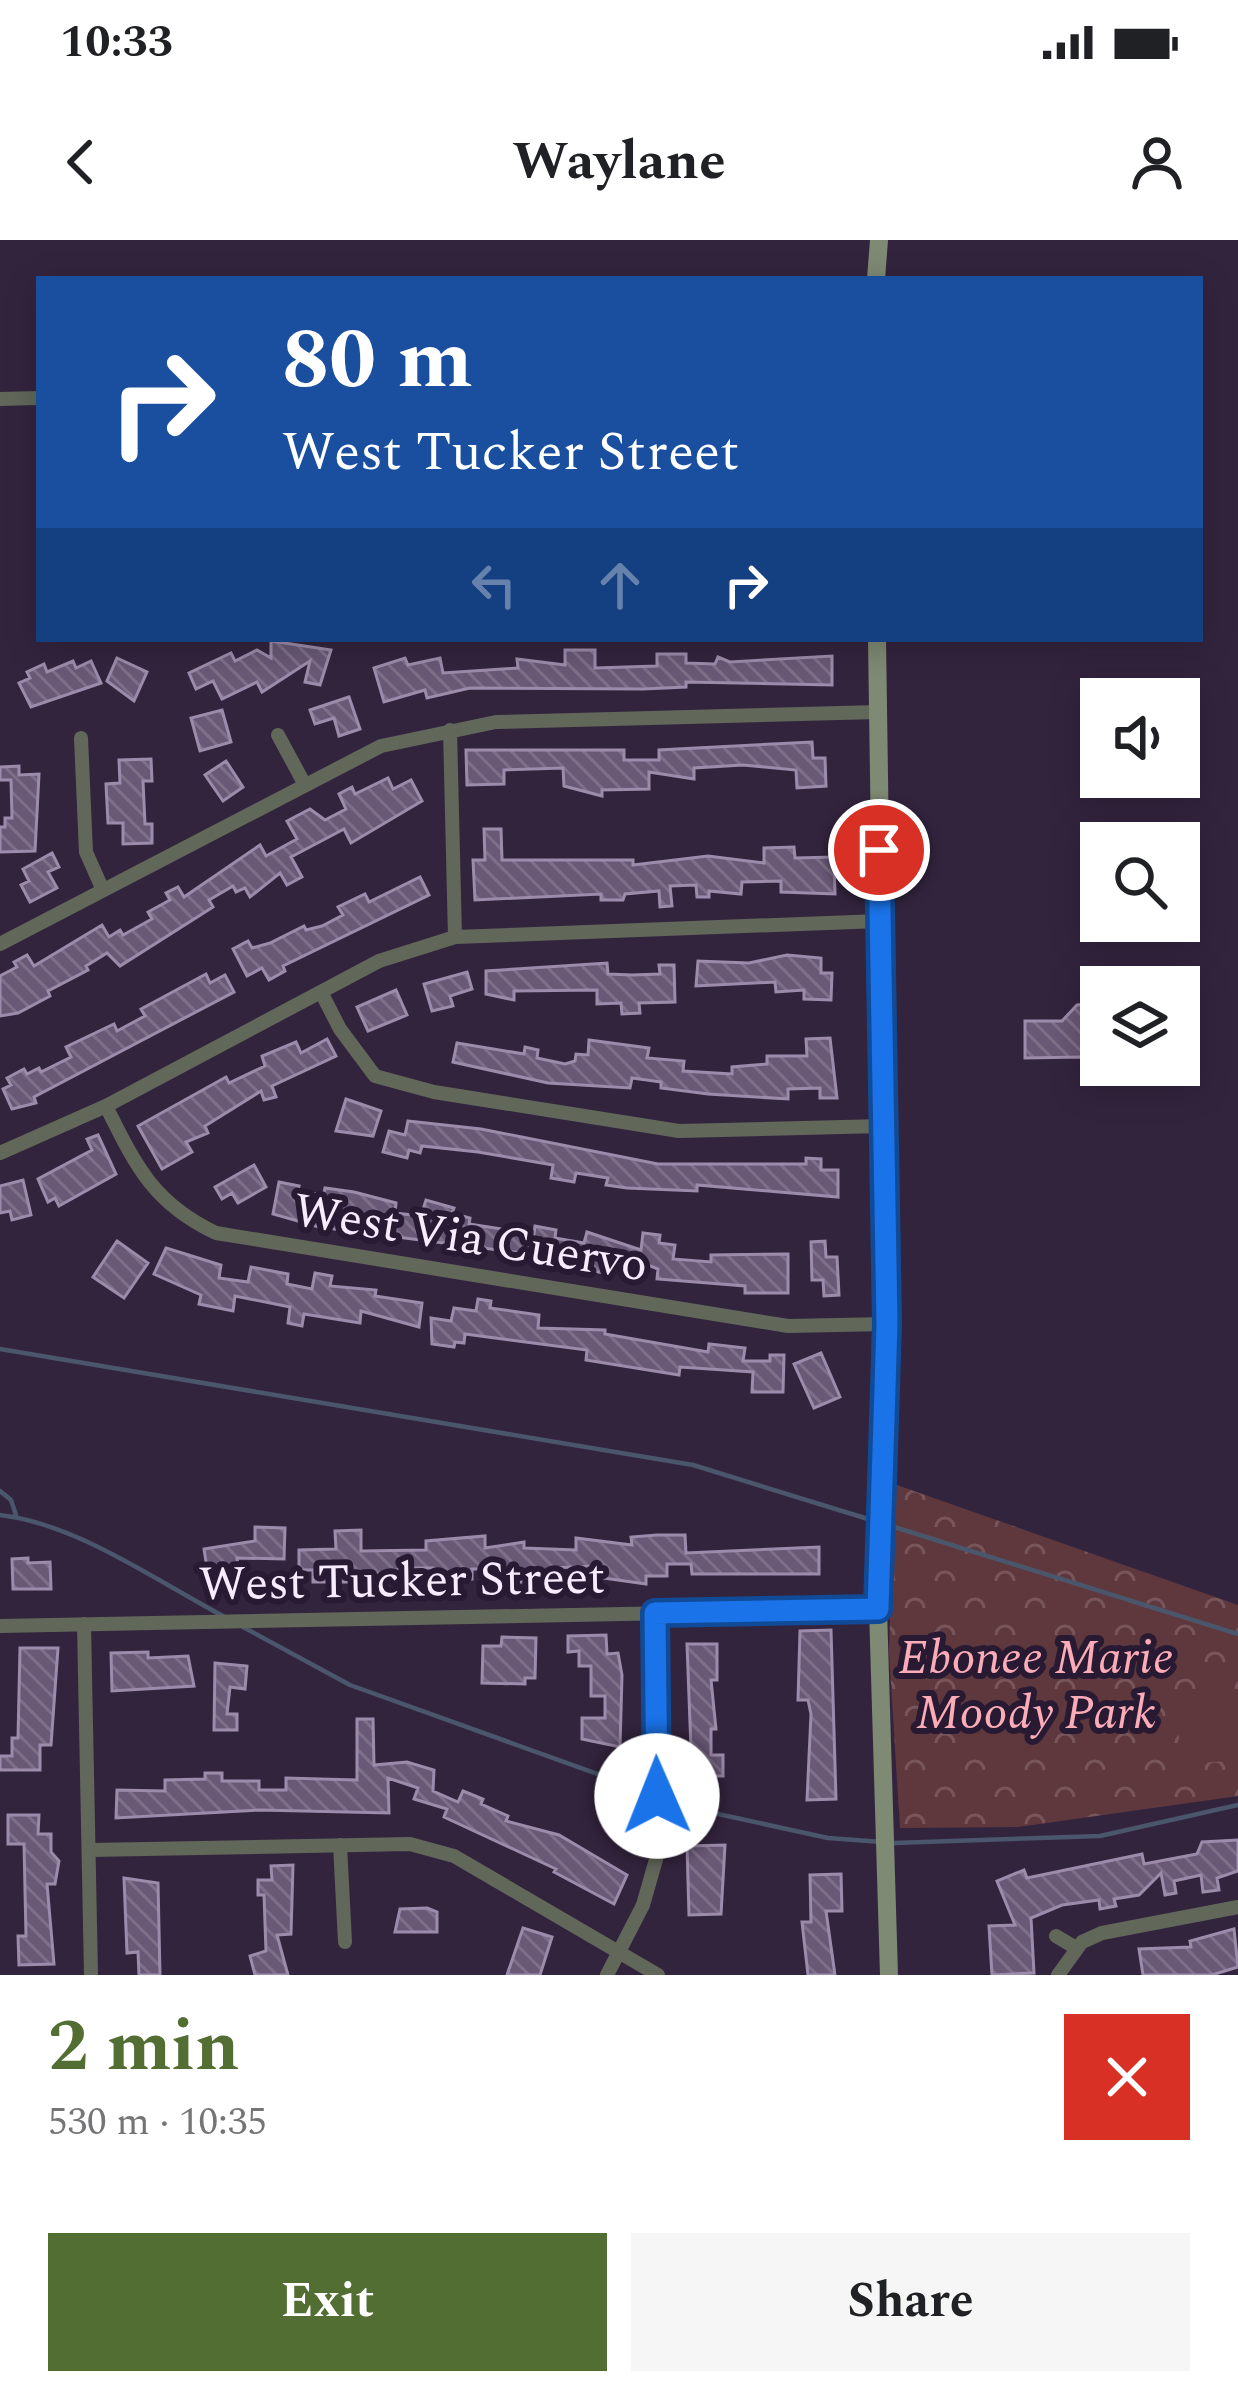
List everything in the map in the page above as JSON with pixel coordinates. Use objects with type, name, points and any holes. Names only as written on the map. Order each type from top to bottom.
[{"type":"main road","points":[[876,276],[879,240]]},
{"type":"main road","points":[[877,642],[887,1324],[878,1609],[889,1975]]},
{"type":"street","points":[[0,399],[36,398]]},
{"type":"street","points":[[0,944],[381,746],[496,722],[878,712]]},
{"type":"street","points":[[450,730],[455,937]]},
{"type":"street","points":[[278,735],[304,784]]},
{"type":"street","points":[[81,738],[86,852],[102,888]]},
{"type":"street","points":[[0,1153],[106,1106],[379,961],[455,937],[880,921]]},
{"type":"street","points":[[321,992],[340,1029],[376,1076],[434,1092],[679,1131],[883,1126]]},
{"type":"street","name":"West Via Cuervo","points":[[106,1106],[153,1190],[177,1214],[215,1233],[788,1326],[887,1324]]},
{"type":"street","name":"West Tucker Street","points":[[0,1626],[878,1609]]},
{"type":"street","points":[[607,1975],[643,1905],[657,1856],[655,1613]]},
{"type":"street","points":[[84,1624],[91,1975]]},
{"type":"street","points":[[90,1850],[410,1844],[454,1856],[658,1975]]},
{"type":"street","points":[[340,1845],[345,1942]]},
{"type":"street","points":[[1058,1975],[1076,1948],[1102,1933],[1238,1907]]},
{"type":"street","points":[[1056,1936],[1076,1948]]},
{"type":"green space","name":"Ebonee Marie Moody Park","points":[[894,1484],[1238,1605],[1238,1796],[1018,1827],[900,1828],[889,1652]]},
{"type":"green space","points":[[1208,1686],[1238,1690],[1238,1760],[1188,1764],[1178,1729],[1180,1710]]},
{"type":"green space","points":[[1026,1703],[1026,1762],[990,1763],[989,1704]]},
{"type":"building","points":[[271,642],[331,650],[320,685],[305,682],[310,661],[262,692],[257,682],[222,699],[213,681],[196,689],[189,673],[231,653],[235,661],[257,650],[271,658]]},
{"type":"building","points":[[565,650],[595,650],[595,668],[657,666],[657,654],[686,654],[686,663],[715,664],[718,657],[730,662],[832,656],[832,685],[686,682],[686,687],[643,689],[470,688],[427,698],[425,690],[384,702],[374,668],[405,658],[408,665],[440,658],[443,673],[518,668],[517,659],[565,665]]},
{"type":"building","points":[[117,658],[147,672],[134,701],[107,681]]},
{"type":"building","points":[[73,661],[76,668],[91,661],[101,683],[31,707],[19,683],[30,678],[27,672],[44,664],[47,672]]},
{"type":"building","points":[[349,697],[360,729],[339,736],[334,718],[315,724],[310,710]]},
{"type":"building","points":[[222,710],[231,742],[200,751],[191,718]]},
{"type":"building","points":[[812,742],[813,758],[825,758],[826,786],[797,788],[796,770],[743,765],[694,768],[694,779],[649,772],[649,789],[602,790],[602,796],[564,786],[563,768],[504,770],[504,784],[467,785],[466,750],[624,750],[624,760],[659,760],[659,750]]},
{"type":"building","points":[[151,759],[152,781],[143,781],[145,824],[152,824],[152,843],[123,844],[123,823],[108,823],[106,784],[120,783],[119,760]]},
{"type":"building","points":[[226,761],[243,787],[223,801],[205,775]]},
{"type":"building","points":[[19,766],[19,775],[39,774],[35,851],[0,852],[0,827],[5,827],[5,818],[12,818],[11,780],[0,780],[0,767]]},
{"type":"building","points":[[388,778],[393,789],[411,780],[422,801],[351,843],[344,829],[291,857],[302,877],[287,885],[280,873],[250,897],[245,888],[236,892],[233,886],[209,900],[213,907],[120,966],[107,953],[86,966],[88,970],[48,991],[50,996],[18,1013],[0,1016],[0,976],[17,967],[14,962],[27,955],[34,966],[102,925],[109,937],[120,930],[123,935],[152,919],[148,912],[170,900],[166,893],[178,887],[184,897],[260,845],[266,856],[297,839],[287,821],[310,809],[325,820],[346,809],[339,794],[352,787],[355,794]]},
{"type":"building","points":[[484,829],[501,829],[502,860],[633,860],[633,865],[708,856],[764,863],[764,848],[794,847],[795,858],[834,857],[835,894],[781,892],[781,881],[742,882],[741,894],[709,891],[709,897],[697,897],[696,885],[670,886],[672,906],[660,907],[659,891],[625,894],[623,900],[601,900],[601,894],[475,900],[473,860],[485,860]]},
{"type":"building","points":[[52,853],[59,867],[48,872],[57,888],[30,902],[21,885],[29,881],[23,869]]},
{"type":"building","points":[[420,877],[429,895],[283,966],[285,971],[269,980],[262,968],[247,976],[233,949],[248,941],[252,948],[270,943],[304,926],[306,930],[322,926],[343,915],[338,907],[365,894],[369,902]]},
{"type":"building","points":[[787,955],[821,958],[821,973],[832,973],[831,1000],[804,999],[804,990],[776,992],[775,982],[696,986],[698,961],[749,963]]},
{"type":"building","points":[[607,963],[608,974],[632,975],[660,974],[659,965],[674,965],[675,1002],[639,1003],[640,1013],[622,1014],[621,1003],[597,1004],[597,990],[514,991],[514,1000],[486,994],[486,971]]},
{"type":"building","points":[[467,972],[472,989],[450,996],[453,1006],[432,1011],[424,984]]},
{"type":"building","points":[[206,974],[210,983],[225,975],[234,992],[34,1097],[36,1103],[12,1109],[3,1089],[11,1085],[7,1078],[24,1069],[27,1074],[39,1068],[41,1072],[71,1057],[66,1047],[114,1024],[117,1031],[145,1016],[141,1009]]},
{"type":"building","points":[[396,990],[407,1015],[368,1031],[357,1007]]},
{"type":"building","points":[[1077,1005],[1080,1057],[1025,1058],[1025,1021],[1062,1021]]},
{"type":"building","points":[[830,1038],[837,1098],[820,1098],[820,1088],[788,1089],[788,1099],[708,1094],[661,1088],[661,1082],[632,1078],[630,1088],[548,1083],[453,1062],[457,1043],[524,1054],[525,1047],[538,1050],[537,1058],[565,1064],[575,1061],[576,1054],[588,1055],[589,1040],[649,1048],[647,1058],[684,1061],[683,1071],[732,1074],[732,1067],[767,1064],[767,1056],[807,1056],[806,1039]]},
{"type":"building","points":[[327,1039],[336,1056],[272,1086],[276,1097],[264,1100],[261,1091],[205,1126],[208,1133],[186,1142],[192,1152],[162,1169],[138,1126],[226,1077],[229,1083],[265,1066],[262,1056],[296,1042],[301,1053]]},
{"type":"building","points":[[346,1099],[381,1111],[373,1136],[336,1131]]},
{"type":"building","points":[[408,1121],[481,1129],[658,1164],[806,1164],[806,1158],[821,1159],[821,1170],[838,1170],[838,1197],[697,1185],[697,1191],[627,1188],[606,1185],[608,1178],[576,1173],[574,1182],[551,1178],[553,1165],[478,1152],[422,1146],[420,1153],[409,1150],[407,1158],[383,1152],[389,1131],[405,1135]]},
{"type":"building","points":[[98,1135],[116,1174],[59,1206],[55,1198],[48,1202],[38,1179],[92,1150],[87,1139]]},
{"type":"building","points":[[254,1165],[266,1187],[238,1203],[232,1193],[222,1199],[215,1187]]},
{"type":"building","points":[[23,1180],[31,1215],[12,1220],[10,1211],[0,1213],[0,1186]]},
{"type":"building","points":[[279,1182],[299,1186],[297,1195],[324,1193],[325,1188],[396,1203],[395,1213],[421,1216],[426,1200],[454,1208],[452,1213],[470,1218],[469,1224],[534,1234],[535,1226],[556,1230],[555,1238],[584,1243],[587,1232],[641,1250],[643,1233],[660,1235],[659,1243],[675,1245],[673,1259],[711,1262],[711,1255],[788,1254],[788,1293],[745,1293],[745,1286],[657,1279],[658,1269],[648,1265],[613,1264],[610,1275],[530,1254],[319,1227],[273,1214]]},
{"type":"building","points":[[117,1241],[148,1263],[124,1298],[93,1277]]},
{"type":"building","points":[[825,1241],[826,1257],[837,1257],[839,1295],[824,1296],[823,1280],[812,1280],[811,1242]]},
{"type":"building","points":[[166,1248],[221,1265],[219,1278],[248,1282],[251,1267],[288,1274],[287,1284],[312,1289],[315,1273],[332,1276],[330,1286],[376,1290],[375,1296],[422,1303],[419,1327],[361,1311],[360,1323],[304,1314],[302,1326],[288,1323],[290,1307],[235,1296],[233,1311],[199,1304],[201,1295],[154,1274]]},
{"type":"building","points":[[478,1299],[491,1301],[490,1308],[539,1315],[538,1328],[605,1330],[605,1334],[708,1352],[709,1344],[745,1348],[743,1361],[770,1361],[770,1355],[784,1355],[783,1392],[752,1392],[753,1372],[680,1367],[679,1375],[586,1360],[587,1350],[465,1334],[464,1343],[455,1342],[454,1347],[432,1344],[431,1318],[451,1321],[454,1308],[476,1311]]},
{"type":"building","points":[[821,1353],[840,1397],[814,1408],[794,1364]]},
{"type":"building","points":[[255,1527],[285,1528],[284,1559],[237,1558],[239,1575],[224,1577],[222,1566],[207,1568],[204,1549],[255,1541]]},
{"type":"building","points":[[361,1530],[361,1551],[426,1550],[426,1541],[485,1536],[485,1548],[524,1542],[524,1548],[576,1550],[576,1538],[632,1545],[631,1537],[657,1535],[685,1535],[686,1553],[819,1547],[819,1574],[692,1574],[691,1564],[667,1564],[667,1576],[646,1576],[646,1584],[596,1577],[596,1566],[552,1568],[551,1577],[524,1577],[524,1582],[513,1582],[513,1571],[472,1569],[472,1579],[433,1582],[433,1568],[408,1568],[391,1571],[391,1581],[377,1581],[377,1574],[350,1575],[350,1582],[313,1582],[313,1570],[299,1570],[299,1550],[336,1549],[335,1531]]},
{"type":"building","points":[[28,1558],[28,1563],[50,1562],[51,1589],[13,1589],[12,1559]]},
{"type":"building","points":[[831,1630],[836,1799],[807,1800],[811,1714],[808,1700],[798,1700],[800,1631]]},
{"type":"building","points":[[606,1635],[607,1654],[618,1653],[622,1675],[620,1747],[582,1739],[582,1718],[605,1718],[605,1696],[591,1696],[591,1666],[579,1666],[579,1651],[568,1652],[568,1636]]},
{"type":"building","points":[[502,1637],[536,1638],[535,1678],[525,1678],[525,1684],[482,1683],[483,1646],[501,1646]]},
{"type":"building","points":[[687,1644],[717,1644],[717,1680],[711,1680],[716,1729],[711,1729],[711,1755],[723,1755],[723,1776],[692,1776]]},
{"type":"building","points":[[20,1648],[58,1648],[51,1745],[40,1745],[40,1770],[0,1770],[0,1756],[12,1756],[12,1738],[18,1738]]},
{"type":"building","points":[[148,1652],[148,1658],[188,1656],[194,1686],[112,1691],[111,1653]]},
{"type":"building","points":[[215,1663],[247,1666],[245,1689],[230,1687],[227,1714],[237,1714],[237,1730],[214,1730]]},
{"type":"building","points":[[357,1719],[373,1719],[374,1765],[407,1762],[434,1770],[433,1791],[458,1802],[463,1791],[483,1799],[481,1804],[508,1816],[506,1821],[559,1835],[627,1875],[614,1904],[554,1872],[556,1869],[444,1817],[447,1809],[414,1799],[418,1788],[388,1778],[389,1813],[259,1810],[116,1818],[117,1790],[165,1791],[165,1780],[205,1779],[205,1773],[222,1773],[222,1781],[259,1781],[259,1790],[286,1790],[286,1778],[357,1780]]},
{"type":"building","points":[[8,1815],[39,1815],[38,1834],[51,1834],[51,1852],[59,1861],[55,1884],[47,1884],[54,1964],[19,1965],[18,1936],[26,1936],[24,1844],[8,1844]]},
{"type":"building","points":[[1238,1840],[1238,1871],[1217,1878],[1219,1890],[1203,1892],[1201,1875],[1174,1881],[1176,1893],[1165,1895],[1161,1873],[1139,1895],[1114,1899],[1116,1906],[1100,1909],[1099,1900],[1062,1905],[1031,1918],[1034,1973],[992,1975],[989,1926],[1015,1925],[997,1881],[1024,1870],[1027,1878],[1142,1854],[1144,1864],[1197,1854],[1202,1842]]},
{"type":"building","points":[[725,1845],[721,1914],[689,1915],[687,1846]]},
{"type":"building","points":[[293,1865],[291,1934],[277,1935],[288,1975],[255,1975],[250,1956],[266,1951],[264,1895],[258,1895],[258,1880],[272,1880],[271,1866]]},
{"type":"building","points":[[841,1874],[842,1911],[826,1911],[835,1975],[808,1975],[802,1922],[811,1922],[810,1875]]},
{"type":"building","points":[[124,1878],[158,1883],[160,1975],[139,1975],[138,1952],[127,1953]]},
{"type":"building","points":[[400,1909],[437,1912],[437,1932],[395,1932]]},
{"type":"building","points":[[523,1928],[552,1937],[540,1975],[507,1975]]},
{"type":"building","points":[[1234,1929],[1238,1967],[1212,1975],[1143,1975],[1139,1949],[1191,1947],[1190,1941]]},
{"type":"waterway","points":[[0,1349],[693,1465],[868,1519]]},
{"type":"waterway","points":[[0,1491],[11,1500],[16,1515]]},
{"type":"waterway","points":[[0,1515],[29,1520],[86,1541],[223,1616]]},
{"type":"waterway","points":[[894,1527],[1238,1634]]},
{"type":"waterway","points":[[243,1627],[350,1685],[695,1809],[828,1838],[882,1842]]},
{"type":"waterway","points":[[894,1843],[1100,1836],[1238,1805]]},
{"type":"route","points":[[657,1796],[655,1613],[878,1609],[887,1324],[879,850]]}]
